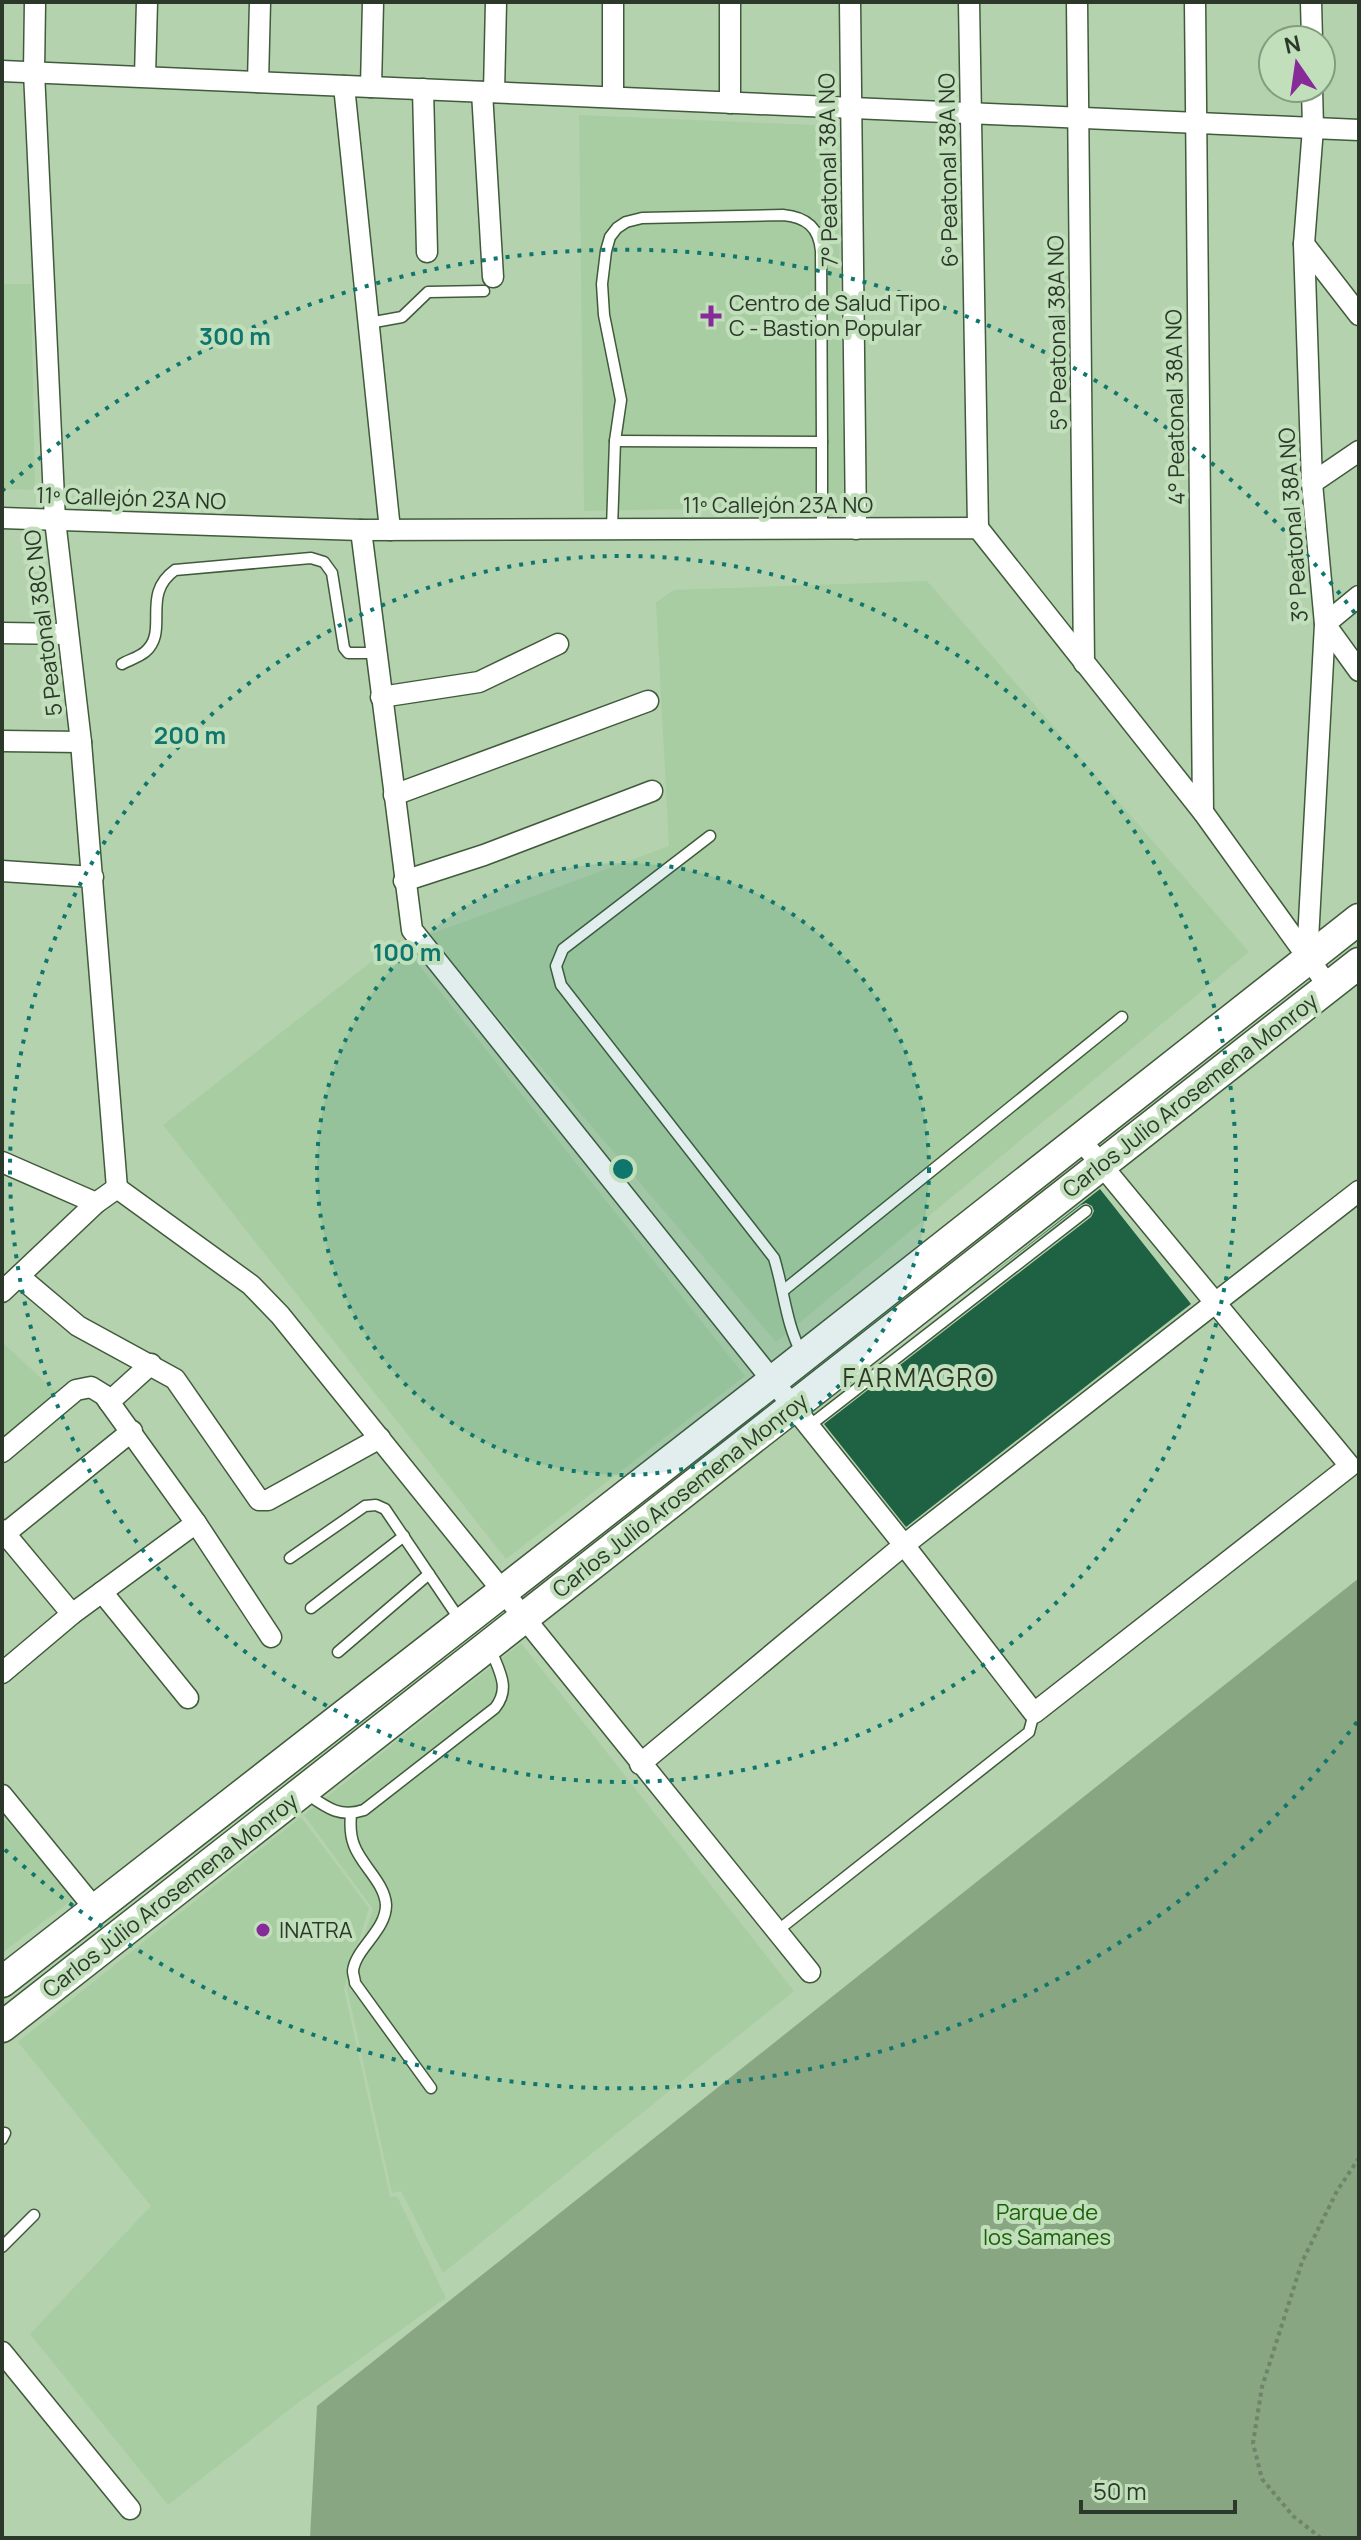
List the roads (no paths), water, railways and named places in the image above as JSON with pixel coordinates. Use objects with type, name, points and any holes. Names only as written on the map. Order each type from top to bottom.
[{"type":"main road","name":"Carlos Julio Arosemena Monroy","points":[[2,1982],[1359,919]]},
{"type":"main road","name":"Carlos Julio Arosemena Monroy","points":[[2,2027],[524,1617],[801,1416],[1101,1165],[1359,963]]},
{"type":"street","name":"5 Peatonal 38C NO","points":[[35,2],[34,72],[55,520],[81,742],[117,1188]]},
{"type":"street","points":[[145,76],[147,2]]},
{"type":"street","points":[[258,82],[260,2]]},
{"type":"street","points":[[371,87],[373,2]]},
{"type":"street","points":[[489,284],[488,92],[496,2]]},
{"type":"street","points":[[613,2],[613,97]]},
{"type":"street","points":[[730,2],[730,103]]},
{"type":"street","name":"7° Peatonal 38A NO","points":[[850,2],[856,529]]},
{"type":"street","name":"6º Peatonal 38A NO","points":[[969,2],[978,528]]},
{"type":"street","name":"5° Peatonal 38A NO","points":[[1077,2],[1084,663]]},
{"type":"street","name":"4° Peatonal 38A NO","points":[[1195,2],[1203,812]]},
{"type":"street","points":[[1311,2],[1312,24]]},
{"type":"street","points":[[2,71],[1359,130]]},
{"type":"street","points":[[344,86],[390,530]]},
{"type":"street","points":[[423,89],[427,252]]},
{"type":"street","name":"3° Peatonal 38A NO","points":[[1307,959],[1325,624],[1312,483],[1304,244],[1312,104]]},
{"type":"street","points":[[1304,244],[1357,309]]},
{"type":"street","points":[[1312,483],[1359,451]]},
{"type":"street","name":"11º Callejón 23A NO","points":[[2,518],[361,530],[978,528]]},
{"type":"street","points":[[978,528],[1203,812],[1329,987]]},
{"type":"street","points":[[361,530],[412,930],[904,1545],[1034,1713],[1355,1463],[1214,1304],[1080,1139]]},
{"type":"street","points":[[1359,596],[1325,624],[1359,671]]},
{"type":"street","points":[[2,633],[68,634]]},
{"type":"street","points":[[381,697],[479,682],[558,644]]},
{"type":"street","points":[[394,795],[648,701]]},
{"type":"street","points":[[2,741],[81,742]]},
{"type":"street","points":[[404,881],[484,855],[652,791]]},
{"type":"street","points":[[2,871],[93,877]]},
{"type":"street","points":[[2,1162],[96,1203]]},
{"type":"street","points":[[2,1292],[96,1203],[117,1188],[251,1285],[280,1315],[810,1972]]},
{"type":"street","points":[[640,1764],[904,1545],[1359,1191]]},
{"type":"street","points":[[20,1277],[78,1326],[175,1379],[259,1500],[268,1500],[380,1438]]},
{"type":"street","points":[[109,1402],[151,1364]]},
{"type":"street","points":[[2,1452],[76,1390],[91,1387],[104,1395],[196,1523],[271,1637]]},
{"type":"street","points":[[72,1614],[3,1533],[132,1431]]},
{"type":"street","points":[[2,1673],[72,1614],[196,1523]]},
{"type":"street","points":[[102,1592],[188,1698]]},
{"type":"street","points":[[2,1795],[95,1909]]},
{"type":"street","points":[[2,2352],[130,2509]]},
{"type":"lane","points":[[612,528],[615,441],[621,400],[607,330],[602,284],[610,237],[626,222],[642,218],[783,215],[808,221],[820,240],[822,529]]},
{"type":"lane","points":[[369,323],[402,317],[428,292],[489,284]]},
{"type":"lane","points":[[615,441],[822,442]]},
{"type":"lane","points":[[122,664],[144,654],[151,645],[162,579],[175,570],[311,558],[324,562],[332,573],[344,648],[348,653],[376,653]]},
{"type":"lane","points":[[710,836],[563,949],[556,966],[561,985],[774,1258],[793,1336],[803,1356]]},
{"type":"lane","points":[[784,1290],[1122,1017]]},
{"type":"lane","points":[[801,1416],[1086,1211]]},
{"type":"lane","points":[[290,1558],[365,1506],[376,1505],[385,1509],[461,1623]]},
{"type":"lane","points":[[311,1608],[404,1536]]},
{"type":"lane","points":[[338,1652],[429,1574]]},
{"type":"lane","points":[[302,1791],[338,1812],[351,1814],[364,1810],[495,1708],[503,1698],[504,1685],[489,1645]]},
{"type":"lane","points":[[777,1931],[1029,1732],[1034,1713]]},
{"type":"lane","points":[[351,1814],[350,1834],[354,1847],[386,1902],[385,1915],[371,1942],[357,1959],[353,1971],[355,1983],[431,2088]]},
{"type":"lane","points":[[2,2247],[34,2215]]},
{"type":"place","name":"Centro de Salud Tipo C - Bastion Popular","points":[[711,316]]},
{"type":"place","name":"INATRA","points":[[263,1930]]},
{"type":"district","name":"FARMAGRO","points":[[919,1378]]},
{"type":"park label","name":"Parque de los Samanes","points":[[1047,2224]]}]
